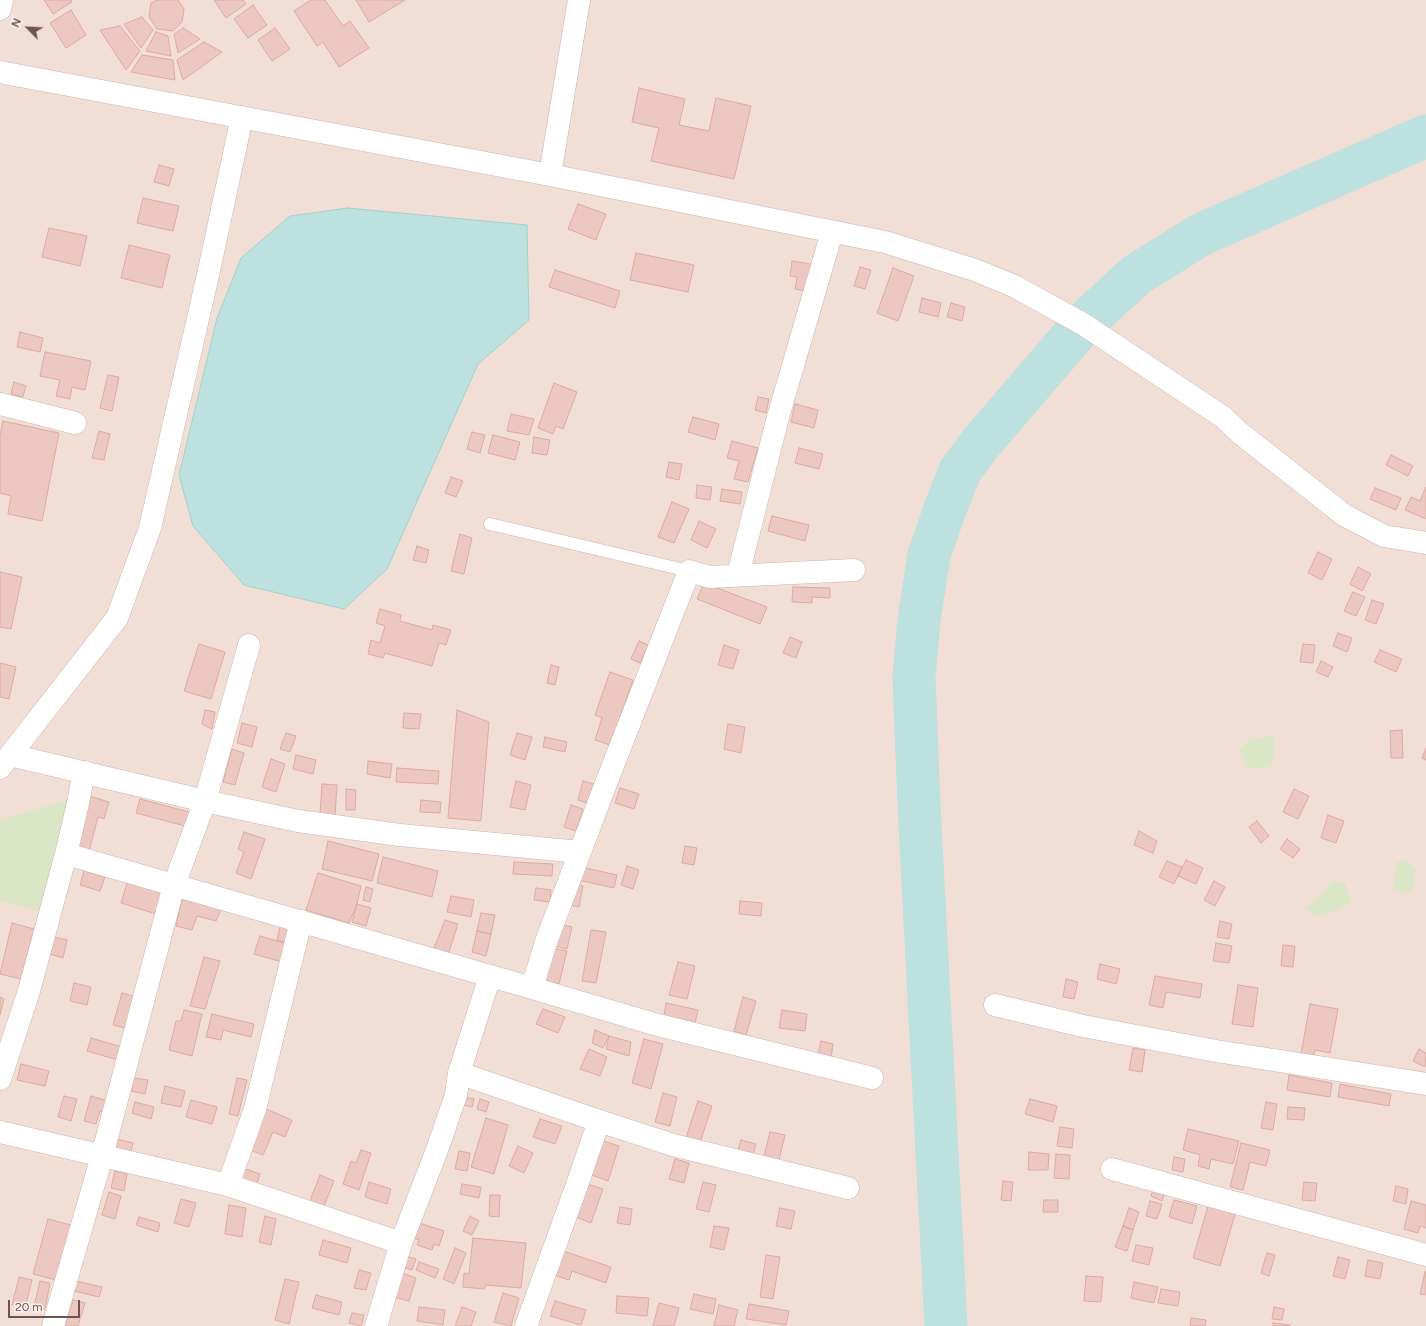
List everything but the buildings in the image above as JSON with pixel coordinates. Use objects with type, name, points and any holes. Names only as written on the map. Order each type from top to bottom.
[{"type":"street","points":[[0,9],[2,0]]},
{"type":"street","points":[[550,175],[579,0]]},
{"type":"street","points":[[0,72],[550,175],[885,242],[918,251],[975,270],[1014,286],[1082,324],[1223,418],[1344,515],[1384,536],[1426,543]]},
{"type":"street","points":[[5,761],[117,618],[145,542],[152,520],[242,117]]},
{"type":"street","points":[[738,575],[778,417],[832,232]]},
{"type":"street","points":[[0,404],[75,423]]},
{"type":"street","points":[[532,988],[546,942],[689,571],[710,577],[854,570]]},
{"type":"street","points":[[53,1326],[102,1156],[174,885],[205,801],[249,644]]},
{"type":"street","points":[[5,761],[84,772],[205,801],[298,821],[400,835],[580,852]]},
{"type":"street","points":[[0,1079],[29,991],[66,854],[84,772]]},
{"type":"street","points":[[66,854],[654,1024],[872,1078]]},
{"type":"street","points":[[228,1185],[254,1109],[301,921]]},
{"type":"street","points":[[376,1326],[401,1242],[437,1150],[456,1095],[458,1073],[490,976]]},
{"type":"street","points":[[995,1004],[1083,1026],[1320,1068],[1426,1084]]},
{"type":"street","points":[[458,1073],[673,1145],[848,1188]]},
{"type":"street","points":[[526,1326],[599,1121]]},
{"type":"street","points":[[0,1132],[228,1185],[401,1242]]},
{"type":"street","points":[[1112,1169],[1426,1255]]},
{"type":"lane","points":[[490,524],[689,571]]},
{"type":"shaded area","points":[[0,0],[1426,0],[1426,1326],[0,1326]]},
{"type":"green space","points":[[1274,736],[1275,752],[1270,767],[1246,768],[1239,751],[1250,739]]},
{"type":"green space","points":[[70,799],[42,912],[0,901],[0,820]]},
{"type":"green space","points":[[1407,860],[1416,869],[1412,894],[1393,891],[1397,862]]},
{"type":"green space","points":[[1332,881],[1345,883],[1351,903],[1333,912],[1316,917],[1305,908],[1320,896]]},
{"type":"water","points":[[348,208],[527,225],[529,320],[478,364],[387,569],[344,609],[244,585],[193,526],[179,475],[217,318],[241,258],[290,216]]},
{"type":"waterway","points":[[946,1326],[919,805],[914,677],[919,620],[929,555],[960,471],[980,444],[1083,324],[1136,275],[1202,234],[1426,136]]}]
